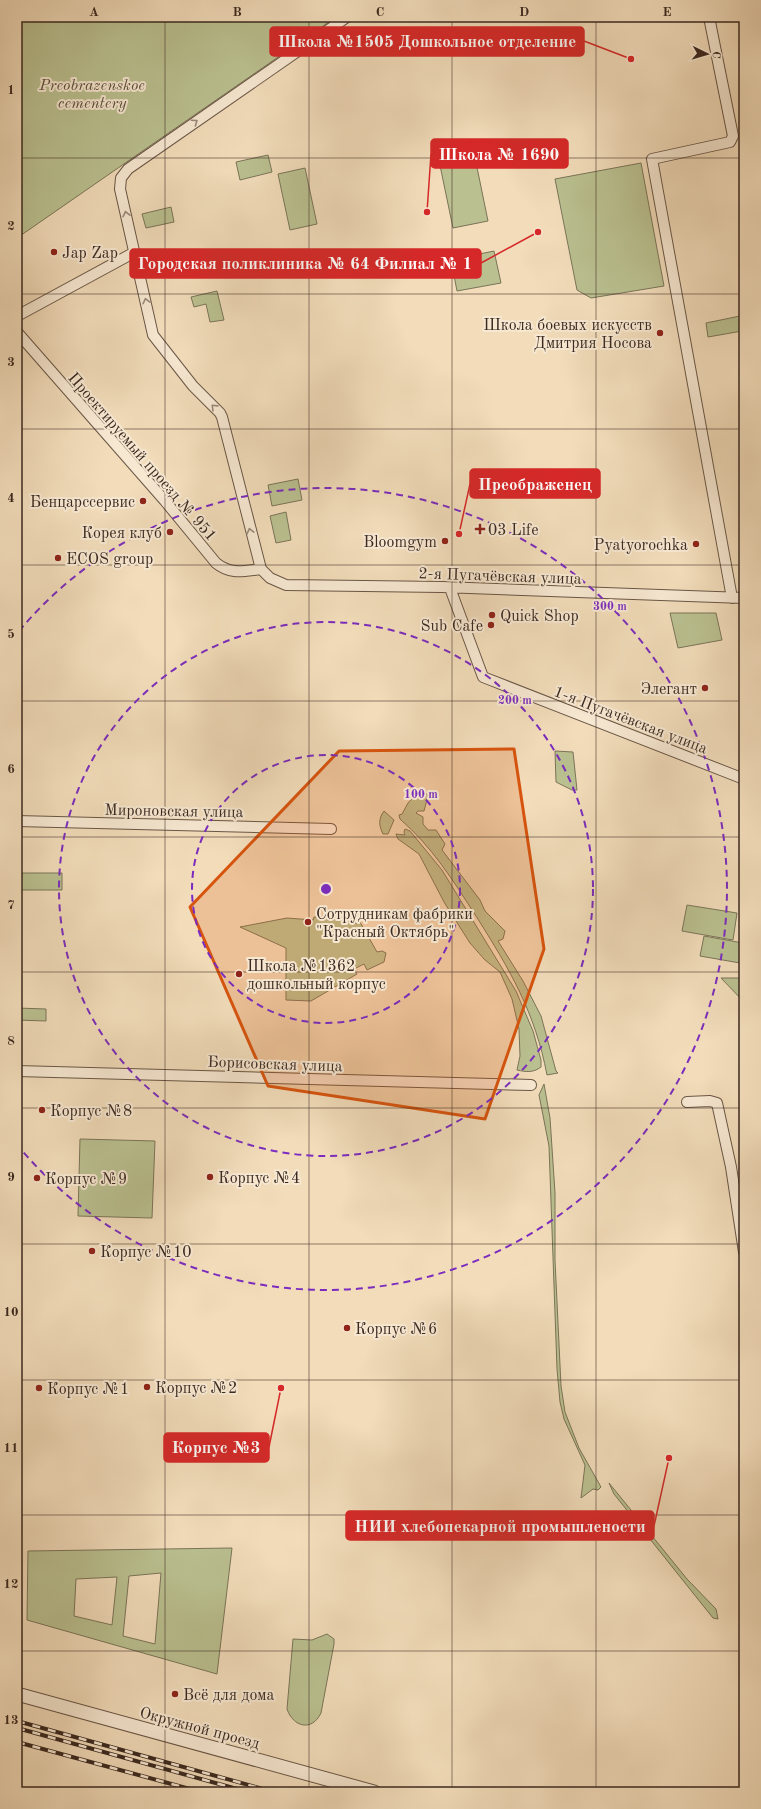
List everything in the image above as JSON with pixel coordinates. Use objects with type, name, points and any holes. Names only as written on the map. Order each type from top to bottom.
[{"type":"street","points":[[261,569],[220,413],[192,386],[154,335],[120,189],[121,178],[128,169],[347,17]]},
{"type":"street","points":[[710,17],[733,136],[730,142],[652,159],[732,598]]},
{"type":"street","points":[[17,316],[135,252]]},
{"type":"street","name":"Проектируемый проезд № 951","points":[[17,332],[165,501],[216,563],[224,569],[232,571],[261,569]]},
{"type":"street","name":"2-я Пугачёвская улица","points":[[261,569],[270,578],[286,584],[744,598]]},
{"type":"street","name":"1-я Пугачёвская улица","points":[[450,588],[483,677],[744,780]]},
{"type":"street","name":"Мироновская улица","points":[[17,821],[331,829]]},
{"type":"street","name":"Борисовская улица","points":[[17,1071],[532,1084]]},
{"type":"street","points":[[687,1102],[710,1101],[717,1103],[731,1167],[744,1252]]},
{"type":"street","name":"Окружной проезд","points":[[17,1694],[341,1788],[374,1792]]},
{"type":"highlighted area","points":[[514,749],[544,949],[485,1119],[268,1086],[190,907],[339,751]]},
{"type":"green space","name":"Preobrazenskoe cementery","points":[[17,17],[336,17],[17,238]]},
{"type":"green space","points":[[472,143],[488,221],[453,228],[437,151]]},
{"type":"green space","points":[[268,155],[272,172],[240,180],[236,162]]},
{"type":"green space","points":[[641,163],[664,286],[591,298],[577,290],[555,179]]},
{"type":"green space","points":[[305,168],[317,224],[290,230],[278,174]]},
{"type":"green space","points":[[171,207],[174,222],[146,228],[142,214]]},
{"type":"green space","points":[[494,251],[501,283],[457,291],[451,260]]},
{"type":"green space","points":[[217,291],[224,320],[210,322],[206,304],[194,307],[191,297]]},
{"type":"green space","points":[[740,316],[742,331],[708,337],[706,323]]},
{"type":"green space","points":[[298,479],[302,500],[272,506],[268,485]]},
{"type":"green space","points":[[286,512],[291,540],[276,543],[270,516]]},
{"type":"green space","points":[[670,613],[716,613],[722,640],[678,648]]},
{"type":"green space","points":[[555,751],[573,752],[577,790],[572,790],[556,782]]},
{"type":"green space","points":[[422,788],[428,796],[424,811],[418,811],[416,813],[423,817],[423,824],[428,830],[436,830],[445,844],[442,850],[480,900],[485,911],[505,931],[503,939],[498,941],[523,981],[541,1016],[556,1071],[558,1073],[547,1075],[536,1031],[520,992],[500,955],[459,889],[422,841],[400,819],[399,815],[402,814],[408,803]]},
{"type":"green space","points":[[384,811],[394,820],[388,834],[383,834],[380,825],[380,820]]},
{"type":"green space","points":[[405,829],[410,831],[442,870],[516,991],[533,1031],[541,1060],[541,1067],[538,1069],[529,1072],[517,1070],[520,1056],[519,1029],[512,999],[500,972],[485,960],[470,943],[444,902],[419,854],[398,839],[396,834],[405,835]]},
{"type":"green space","points":[[22,873],[62,873],[62,890],[21,890]]},
{"type":"green space","points":[[687,905],[737,913],[733,940],[682,931]]},
{"type":"green space","points":[[314,917],[353,918],[356,924],[360,922],[377,952],[382,951],[386,953],[384,962],[367,970],[364,964],[354,969],[357,974],[311,1001],[286,1000],[286,948],[240,927],[287,918],[313,920]]},
{"type":"green space","points":[[704,936],[743,943],[740,963],[700,956]]},
{"type":"green space","points":[[721,978],[744,978],[744,1002]]},
{"type":"green space","points":[[17,1008],[46,1009],[46,1021],[17,1020]]},
{"type":"green space","points":[[544,1084],[550,1118],[555,1193],[555,1260],[561,1386],[565,1412],[579,1448],[601,1487],[598,1490],[593,1489],[581,1498],[585,1465],[564,1419],[560,1402],[557,1369],[549,1146],[539,1095]]},
{"type":"green space","points":[[80,1139],[155,1141],[152,1218],[78,1216]]},
{"type":"green space","points":[[609,1483],[687,1579],[716,1609],[718,1619],[713,1618],[614,1494]]},
{"type":"green space","points":[[232,1548],[217,1674],[27,1620],[28,1551]],"holes":[[[161,1573],[155,1644],[123,1636],[129,1576]],[[117,1577],[112,1625],[74,1616],[76,1579]]]},
{"type":"green space","points":[[327,1634],[334,1639],[334,1644],[321,1713],[313,1723],[303,1725],[294,1720],[287,1709],[293,1639],[312,1640]]},
{"type":"railway","points":[[17,1721],[274,1792]]},
{"type":"railway","points":[[17,1728],[248,1792]]},
{"type":"railway","points":[[17,1742],[201,1792]]},
{"type":"place","name":"Школа №1505 Дошкольное отделение","points":[[631,59]]},
{"type":"place","name":"Школа № 1690","points":[[427,212]]},
{"type":"place","name":"Городская поликлиника № 64 Филиал № 1","points":[[538,232]]},
{"type":"place","name":"Jap Zap","points":[[54,252]]},
{"type":"place","name":"Школа боевых искусств Дмитрия Носова","points":[[660,333]]},
{"type":"place","name":"Бенцарссервис","points":[[143,501]]},
{"type":"place","name":"03 Life","points":[[480,529]]},
{"type":"place","name":"Корея клуб","points":[[170,532]]},
{"type":"place","name":"Преображенец","points":[[459,534]]},
{"type":"place","name":"Bloomgym","points":[[445,541]]},
{"type":"place","name":"Pyatyorochka","points":[[696,544]]},
{"type":"place","name":"ECOS group","points":[[58,558]]},
{"type":"place","name":"Quick Shop","points":[[492,615]]},
{"type":"place","name":"Sub Cafe","points":[[491,625]]},
{"type":"place","name":"Элегант","points":[[705,688]]},
{"type":"place","name":"Сотрудникам фабрики \"Красный Октябрь\"","points":[[308,922]]},
{"type":"place","name":"Школа №1362 дошкольный корпус","points":[[239,974]]},
{"type":"place","name":"Корпус №8","points":[[42,1110]]},
{"type":"place","name":"Корпус №4","points":[[210,1177]]},
{"type":"place","name":"Корпус №9","points":[[37,1178]]},
{"type":"place","name":"Корпус №10","points":[[92,1251]]},
{"type":"place","name":"Корпус №6","points":[[347,1328]]},
{"type":"place","name":"Корпус №2","points":[[147,1387]]},
{"type":"place","name":"Корпус №1","points":[[39,1388]]},
{"type":"place","name":"Корпус №3","points":[[281,1388]]},
{"type":"place","name":"НИИ хлебопекарной промышлености","points":[[669,1458]]},
{"type":"place","name":"Всё для дома","points":[[175,1694]]}]
